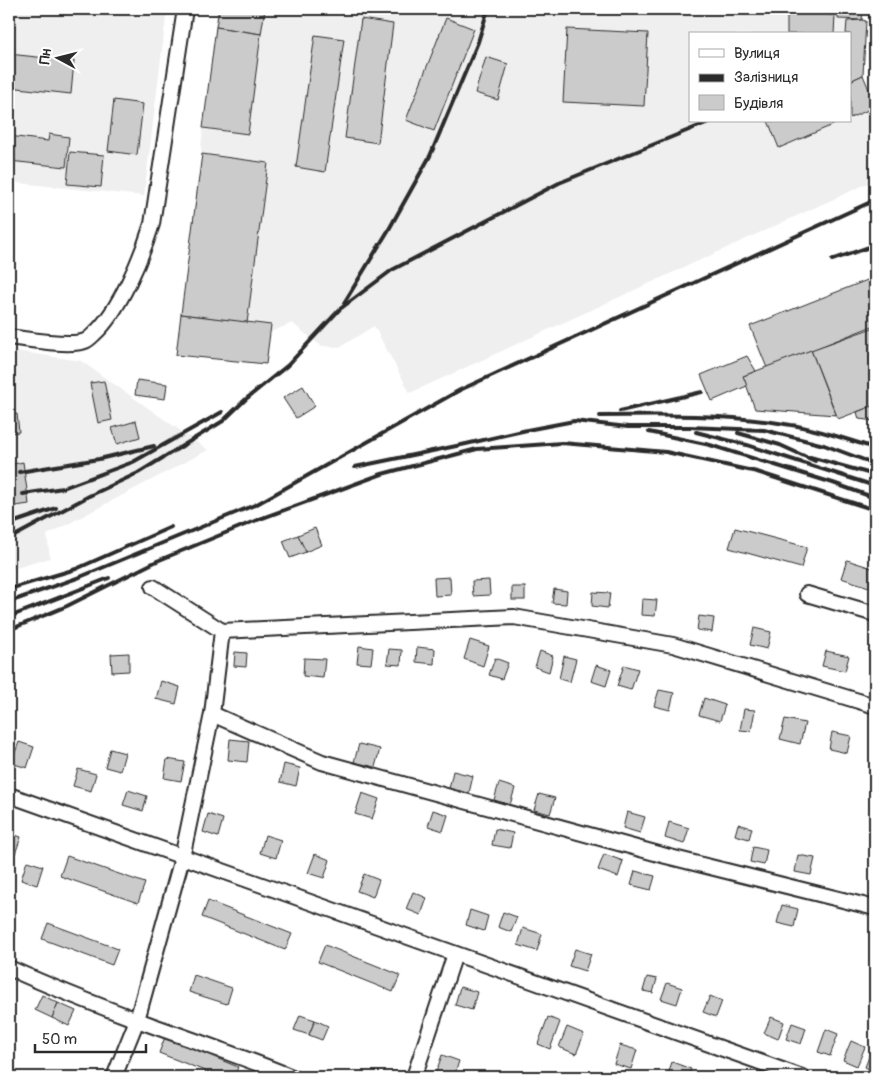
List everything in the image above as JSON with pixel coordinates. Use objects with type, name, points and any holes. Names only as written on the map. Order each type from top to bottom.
[{"type":"street","points":[[9,337],[68,344],[86,341],[111,314],[123,295],[146,245],[152,224],[185,9]]},
{"type":"street","points":[[153,587],[222,631],[514,617],[673,645],[875,706]]},
{"type":"street","points":[[807,594],[875,614]]},
{"type":"street","points":[[114,1077],[137,1020],[182,858],[212,714],[222,631]]},
{"type":"street","points":[[212,714],[322,762],[666,856],[875,908]]},
{"type":"street","points":[[9,795],[802,1077]]},
{"type":"street","points":[[414,1077],[455,954]]},
{"type":"street","points":[[9,968],[64,993],[292,1077]]},
{"type":"shaded area","points":[[9,9],[167,9],[144,196],[9,182]]},
{"type":"shaded area","points":[[217,9],[863,9],[863,75],[875,103],[875,180],[410,393],[374,326],[340,347],[321,346],[292,323],[269,333],[266,364],[176,355],[202,154],[201,147]]},
{"type":"shaded area","points":[[9,350],[81,361],[208,450],[47,535],[50,558],[9,570]]},
{"type":"building","points":[[219,9],[265,9],[261,34],[216,27]]},
{"type":"building","points":[[721,9],[757,9],[757,11]]},
{"type":"building","points":[[762,9],[818,9],[818,14],[762,12]]},
{"type":"building","points":[[838,9],[863,9],[862,20],[838,19]]},
{"type":"building","points":[[869,9],[875,9],[875,17],[869,17]]},
{"type":"building","points":[[787,13],[835,15],[834,32],[787,32]]},
{"type":"building","points":[[446,18],[474,29],[434,131],[406,120]]},
{"type":"building","points":[[361,19],[393,24],[378,143],[345,138]]},
{"type":"building","points":[[847,21],[866,21],[863,75],[852,80],[852,32],[846,32]]},
{"type":"building","points":[[216,27],[261,34],[248,134],[203,128]]},
{"type":"building","points":[[567,29],[648,33],[644,106],[563,102]]},
{"type":"building","points":[[315,35],[344,39],[325,172],[296,167]]},
{"type":"building","points":[[9,54],[74,61],[71,94],[9,87]]},
{"type":"building","points":[[486,57],[508,64],[498,100],[475,93]]},
{"type":"building","points":[[863,75],[875,107],[852,117],[852,80]]},
{"type":"building","points":[[114,100],[143,104],[137,155],[108,151]]},
{"type":"building","points":[[768,122],[840,122],[779,148]]},
{"type":"building","points":[[49,134],[69,137],[66,167],[9,161],[9,136],[48,141]]},
{"type":"building","points":[[70,152],[104,155],[101,187],[67,184]]},
{"type":"building","points":[[202,154],[268,163],[247,323],[181,314]]},
{"type":"building","points":[[875,277],[875,325],[767,368],[750,326]]},
{"type":"building","points":[[181,314],[271,325],[266,364],[176,355]]},
{"type":"building","points":[[875,327],[875,405],[838,419],[811,350]]},
{"type":"building","points":[[811,350],[836,415],[755,409],[743,376]]},
{"type":"building","points":[[747,356],[756,371],[743,376],[747,386],[712,401],[701,375]]},
{"type":"building","points":[[137,380],[167,384],[165,399],[135,395]]},
{"type":"building","points":[[104,381],[112,420],[98,423],[90,383]]},
{"type":"building","points":[[303,386],[315,406],[296,418],[283,398]]},
{"type":"building","points":[[875,405],[875,421],[859,419],[857,412]]},
{"type":"building","points":[[17,414],[19,432],[9,433],[9,415]]},
{"type":"building","points":[[136,421],[140,437],[117,444],[112,428]]},
{"type":"building","points":[[23,462],[29,504],[9,507],[9,465]]},
{"type":"building","points":[[315,528],[322,545],[305,552],[298,535]]},
{"type":"building","points":[[735,528],[807,547],[801,568],[729,548]]},
{"type":"building","points":[[298,535],[306,552],[290,558],[283,541]]},
{"type":"building","points":[[847,560],[875,569],[875,589],[841,578]]},
{"type":"building","points":[[450,577],[451,595],[435,596],[434,578]]},
{"type":"building","points":[[489,580],[490,595],[473,596],[472,581]]},
{"type":"building","points":[[512,587],[525,587],[525,600],[512,600]]},
{"type":"building","points":[[554,589],[567,591],[566,604],[552,603]]},
{"type":"building","points":[[593,592],[610,593],[608,608],[592,606]]},
{"type":"building","points":[[642,599],[657,600],[655,616],[641,615]]},
{"type":"building","points":[[699,616],[714,618],[712,632],[697,630]]},
{"type":"building","points":[[754,628],[771,632],[767,649],[750,645]]},
{"type":"building","points":[[470,640],[489,646],[483,666],[464,659]]},
{"type":"building","points":[[359,646],[373,648],[371,664],[357,663]]},
{"type":"building","points":[[417,647],[435,649],[434,664],[416,662]]},
{"type":"building","points":[[389,649],[402,650],[401,665],[387,664]]},
{"type":"building","points":[[540,651],[553,656],[549,672],[535,667]]},
{"type":"building","points":[[826,651],[849,656],[845,671],[822,666]]},
{"type":"building","points":[[235,652],[247,653],[246,667],[234,666]]},
{"type":"building","points":[[129,653],[129,671],[112,672],[111,654]]},
{"type":"building","points":[[564,656],[576,659],[570,682],[559,679]]},
{"type":"building","points":[[304,658],[325,659],[323,678],[303,676]]},
{"type":"building","points":[[495,658],[508,663],[502,679],[489,675]]},
{"type":"building","points":[[596,665],[611,670],[606,686],[591,681]]},
{"type":"building","points":[[624,665],[638,669],[631,690],[617,686]]},
{"type":"building","points":[[161,681],[180,687],[176,704],[156,699]]},
{"type":"building","points":[[659,690],[674,693],[670,710],[654,706]]},
{"type":"building","points":[[704,698],[725,705],[720,721],[699,715]]},
{"type":"building","points":[[744,709],[755,710],[751,731],[740,730]]},
{"type":"building","points":[[785,719],[805,723],[800,744],[780,739]]},
{"type":"building","points":[[832,732],[851,736],[847,753],[829,749]]},
{"type":"building","points":[[230,739],[249,741],[247,762],[228,760]]},
{"type":"building","points":[[19,742],[34,747],[27,768],[11,763]]},
{"type":"building","points":[[359,744],[380,749],[375,767],[354,762]]},
{"type":"building","points":[[110,749],[125,753],[120,771],[105,767]]},
{"type":"building","points":[[167,759],[185,762],[181,781],[164,778]]},
{"type":"building","points":[[284,764],[300,768],[296,786],[280,782]]},
{"type":"building","points":[[78,769],[96,774],[91,791],[73,786]]},
{"type":"building","points":[[453,771],[473,776],[469,793],[449,789]]},
{"type":"building","points":[[499,783],[515,788],[510,805],[494,800]]},
{"type":"building","points":[[128,790],[147,796],[143,811],[123,805]]},
{"type":"building","points":[[362,793],[379,799],[372,819],[355,814]]},
{"type":"building","points":[[539,794],[555,798],[550,814],[534,810]]},
{"type":"building","points":[[433,810],[448,815],[443,831],[428,826]]},
{"type":"building","points":[[627,812],[645,817],[640,833],[623,828]]},
{"type":"building","points":[[208,814],[223,819],[218,837],[203,832]]},
{"type":"building","points":[[669,822],[689,828],[684,844],[665,838]]},
{"type":"building","points":[[738,824],[752,828],[749,839],[735,835]]},
{"type":"building","points":[[495,829],[513,833],[510,848],[492,845]]},
{"type":"building","points":[[9,833],[21,837],[15,854],[9,852]]},
{"type":"building","points":[[265,835],[281,840],[276,858],[260,853]]},
{"type":"building","points":[[753,847],[767,850],[764,865],[750,862]]},
{"type":"building","points":[[315,854],[330,860],[324,878],[308,873]]},
{"type":"building","points":[[604,854],[623,861],[618,877],[598,870]]},
{"type":"building","points":[[798,855],[815,858],[811,875],[795,872]]},
{"type":"building","points":[[67,856],[145,883],[138,903],[60,876]]},
{"type":"building","points":[[27,861],[43,866],[37,885],[21,880]]},
{"type":"building","points":[[635,871],[655,876],[651,890],[631,885]]},
{"type":"building","points":[[364,874],[379,880],[373,897],[357,891]]},
{"type":"building","points":[[413,892],[427,898],[421,915],[406,909]]},
{"type":"building","points":[[208,901],[292,934],[285,950],[202,917]]},
{"type":"building","points":[[782,905],[798,909],[794,927],[777,923]]},
{"type":"building","points":[[470,910],[488,916],[484,931],[466,925]]},
{"type":"building","points":[[503,912],[517,917],[511,932],[498,927]]},
{"type":"building","points":[[48,923],[118,949],[112,965],[42,939]]},
{"type":"building","points":[[523,928],[542,934],[537,951],[518,945]]},
{"type":"building","points":[[325,945],[400,975],[393,992],[318,962]]},
{"type":"building","points":[[575,949],[591,954],[585,971],[569,966]]},
{"type":"building","points":[[194,975],[232,988],[227,1004],[189,992]]},
{"type":"building","points":[[647,977],[657,979],[653,993],[643,991]]},
{"type":"building","points":[[667,983],[682,988],[677,1004],[661,999]]},
{"type":"building","points":[[460,987],[477,992],[472,1010],[455,1005]]},
{"type":"building","points":[[42,995],[58,1003],[52,1018],[35,1010]]},
{"type":"building","points":[[710,996],[722,1001],[716,1017],[703,1012]]},
{"type":"building","points":[[58,1003],[76,1011],[69,1026],[52,1018]]},
{"type":"building","points":[[300,1015],[315,1020],[309,1035],[294,1030]]},
{"type":"building","points":[[548,1017],[560,1022],[550,1049],[538,1044]]},
{"type":"building","points":[[771,1017],[784,1022],[778,1039],[764,1033]]},
{"type":"building","points":[[315,1020],[328,1026],[322,1040],[309,1035]]},
{"type":"building","points":[[792,1023],[806,1028],[801,1044],[786,1039]]},
{"type":"building","points":[[567,1027],[584,1034],[576,1054],[559,1047]]},
{"type":"building","points":[[826,1029],[838,1034],[830,1056],[818,1052]]},
{"type":"building","points":[[165,1037],[238,1067],[234,1077],[220,1077],[159,1053]]},
{"type":"building","points":[[851,1041],[865,1047],[857,1066],[843,1060]]},
{"type":"building","points":[[620,1045],[637,1050],[631,1069],[614,1064]]},
{"type":"building","points":[[872,1049],[875,1050],[875,1072],[865,1067]]},
{"type":"building","points":[[442,1055],[459,1061],[454,1077],[435,1075]]},
{"type":"building","points":[[672,1062],[691,1069],[688,1077],[667,1077]]},
{"type":"railway","points":[[344,303],[388,231],[430,156],[478,42],[488,9]]},
{"type":"railway","points":[[9,539],[89,496],[138,473],[223,421],[246,399],[288,365],[340,309],[392,270],[559,183],[709,122]]},
{"type":"railway","points":[[9,602],[80,577],[257,504],[460,390],[875,200]]},
{"type":"railway","points":[[832,260],[875,245]]},
{"type":"railway","points":[[620,411],[702,392]]},
{"type":"railway","points":[[23,494],[63,488],[133,462],[222,412]]},
{"type":"railway","points":[[600,416],[696,416],[767,421],[812,429],[875,448]]},
{"type":"railway","points":[[355,467],[574,421],[628,427],[764,430],[824,445],[875,464]]},
{"type":"railway","points":[[649,432],[710,445],[875,498]]},
{"type":"railway","points":[[696,432],[747,445],[875,486]]},
{"type":"railway","points":[[738,433],[780,445],[815,461]]},
{"type":"railway","points":[[9,630],[67,606],[157,561],[257,520],[382,474],[477,449],[562,443],[666,452],[757,472],[875,510]]},
{"type":"railway","points":[[19,472],[99,459],[154,446]]},
{"type":"railway","points":[[810,457],[875,475]]},
{"type":"railway","points":[[9,524],[56,508]]},
{"type":"railway","points":[[9,589],[76,569],[171,527]]},
{"type":"railway","points":[[9,617],[109,578]]}]
